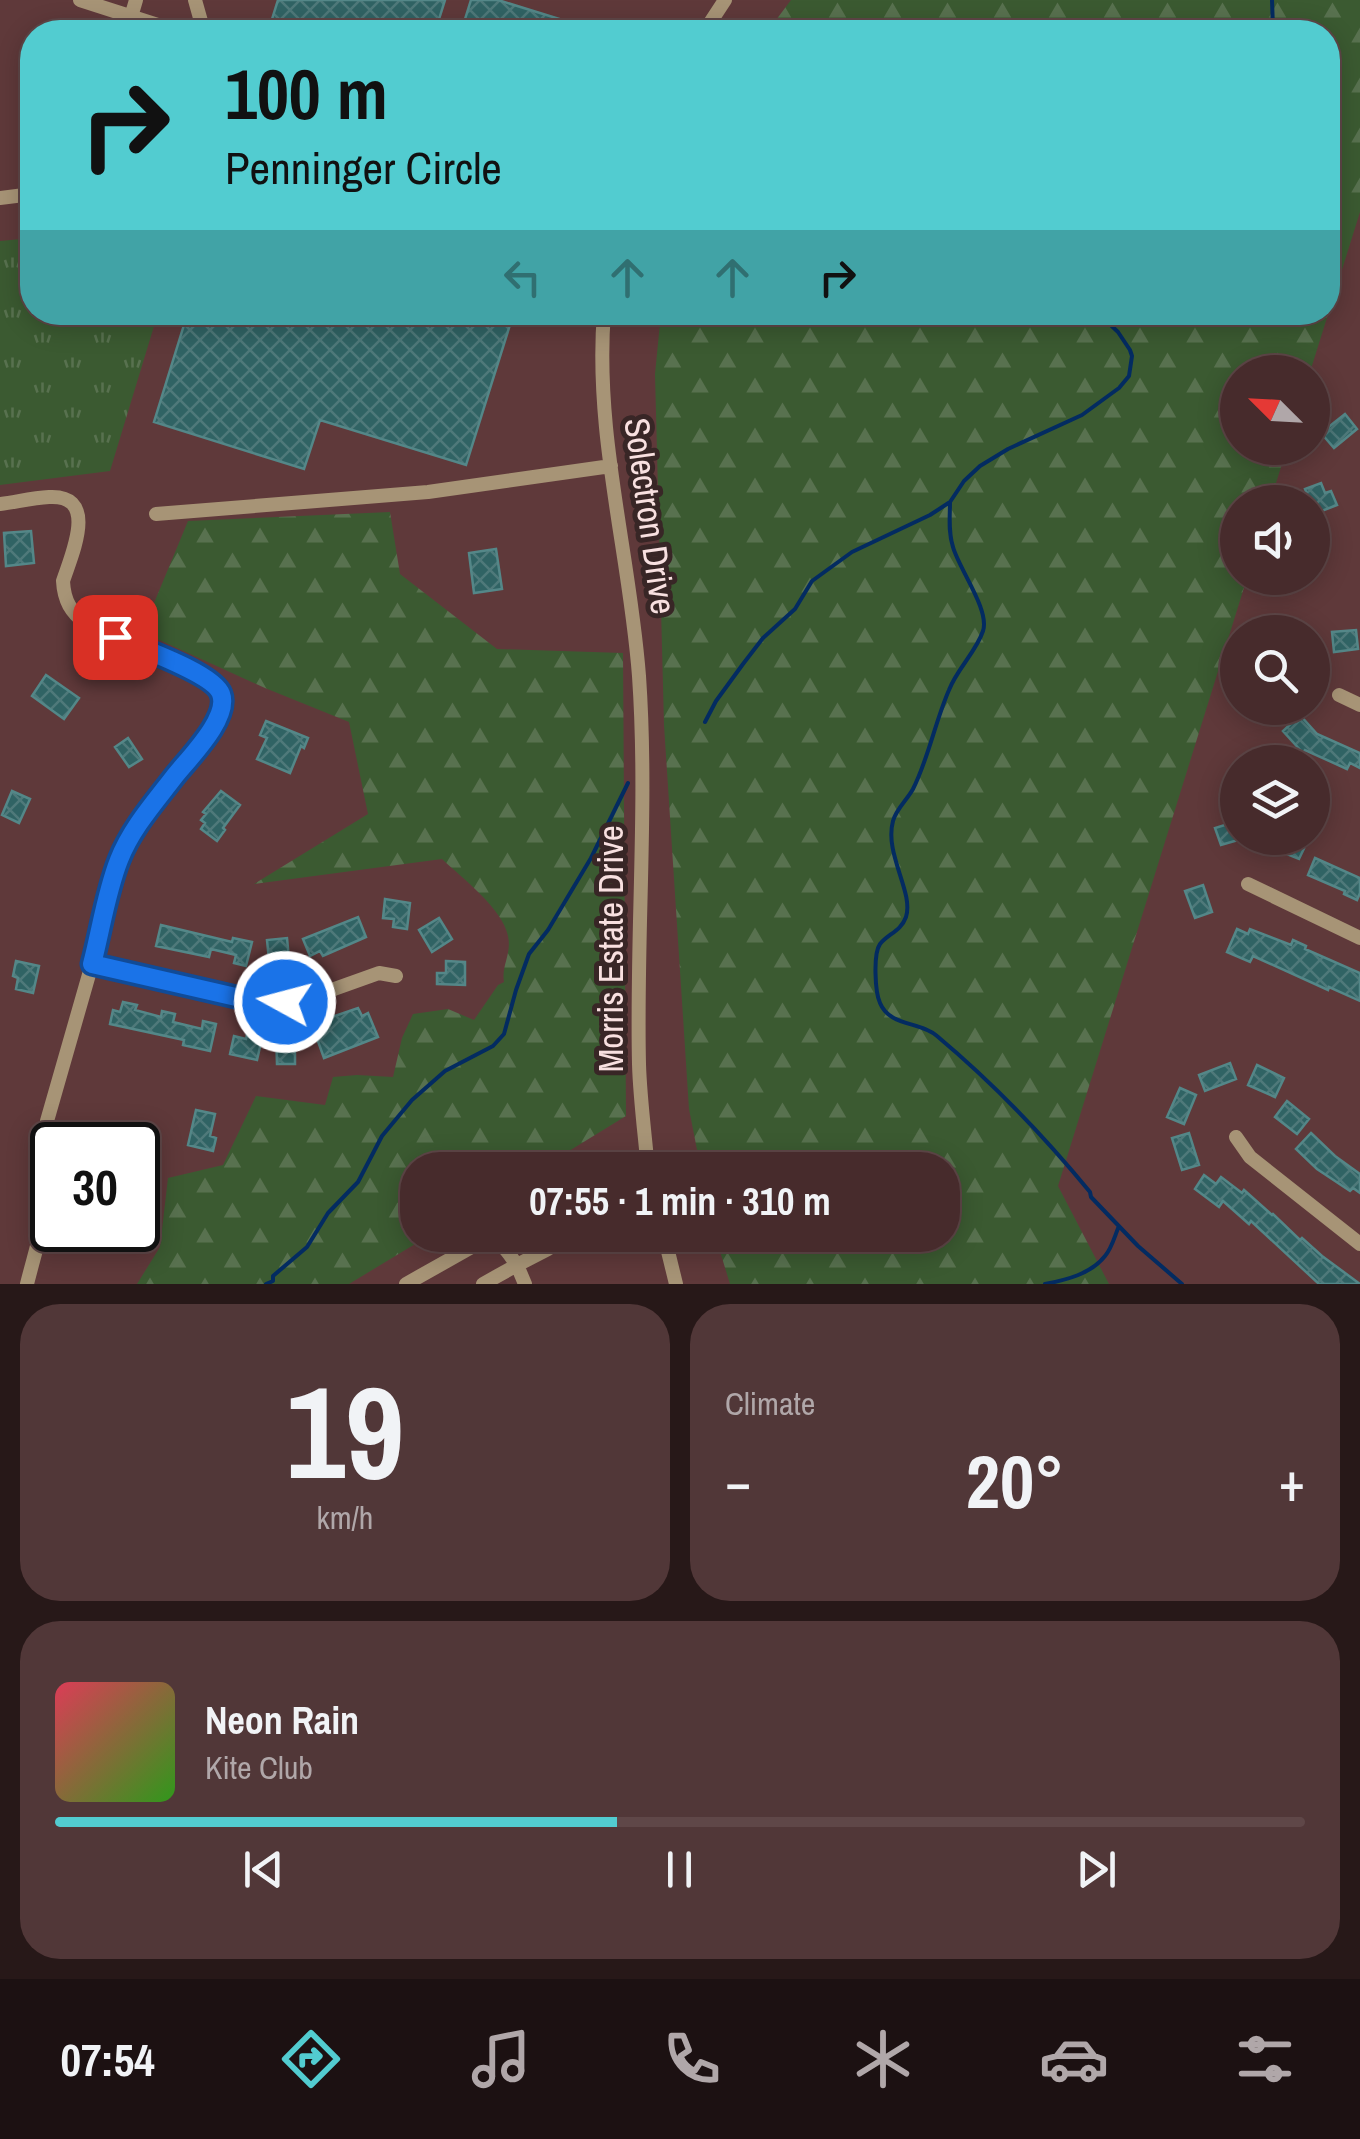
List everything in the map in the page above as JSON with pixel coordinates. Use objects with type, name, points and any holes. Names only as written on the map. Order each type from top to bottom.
[{"type":"street","points":[[80,0],[141,20]]},
{"type":"street","points":[[131,17],[136,0]]},
{"type":"street","name":"Solectron Drive","points":[[604,325],[606,428],[634,620],[642,728]]},
{"type":"street","points":[[156,514],[428,492],[612,466]]},
{"type":"street","points":[[0,504],[52,496],[70,503],[80,525],[63,589],[74,615],[86,624],[193,670],[214,682],[223,698],[219,717],[142,820],[120,858],[47,1121],[46,1204],[27,1284]]},
{"type":"street","points":[[1340,695],[1360,705]]},
{"type":"street","name":"Morris Estate Drive","points":[[642,728],[639,1066],[647,1152]]},
{"type":"street","points":[[1248,884],[1360,938]]},
{"type":"street","points":[[92,964],[262,1003],[309,998],[379,973],[396,976]]},
{"type":"street","points":[[1236,1136],[1250,1157],[1360,1244]]},
{"type":"street","points":[[406,1284],[486,1239],[503,1245],[525,1284]]},
{"type":"street","points":[[483,1284],[542,1252]]},
{"type":"street","points":[[668,1252],[676,1284]]},
{"type":"green space","points":[[791,0],[1360,0],[1360,212],[1340,276],[1340,20],[776,20]]},
{"type":"green space","points":[[20,239],[20,325],[154,325],[110,471],[0,485],[0,241]]},
{"type":"green space","points":[[660,325],[1325,325],[1315,355],[1220,355],[1220,465],[1282,465],[1275,485],[1220,485],[1220,595],[1242,595],[1235,615],[1220,615],[1220,665],[1058,1186],[1109,1284],[730,1284],[720,1252],[960,1252],[960,1152],[697,1152],[689,1109],[664,725],[655,374]]},
{"type":"green space","points":[[390,512],[400,574],[497,649],[623,653],[626,1116],[567,1152],[400,1152],[402,1252],[349,1284],[137,1284],[160,1252],[168,1178],[223,1165],[256,1096],[325,1105],[333,1077],[393,1077],[402,1038],[413,1014],[448,1009],[474,1020],[504,982],[508,936],[481,894],[442,859],[254,884],[368,814],[349,722],[142,632],[188,521]]},
{"type":"building","points":[[278,0],[445,0],[439,20],[272,20]]},
{"type":"building","points":[[471,0],[498,0],[563,20],[465,20]]},
{"type":"building","points":[[184,325],[510,325],[466,465],[320,420],[304,469],[154,422]]},
{"type":"building","points":[[1345,414],[1357,429],[1334,448],[1330,443],[1330,426]]},
{"type":"building","points":[[1330,491],[1331,491],[1337,505],[1330,508]]},
{"type":"building","points":[[31,531],[34,563],[6,566],[4,533]]},
{"type":"building","points":[[496,549],[502,589],[474,593],[469,553]]},
{"type":"building","points":[[1356,630],[1358,649],[1334,652],[1332,632]]},
{"type":"building","points":[[46,675],[79,698],[64,719],[32,696]]},
{"type":"building","points":[[266,721],[308,738],[290,773],[257,759],[267,738],[260,735]]},
{"type":"building","points":[[1289,725],[1309,725],[1317,734],[1360,753],[1360,768],[1350,763],[1347,769],[1330,761],[1330,745],[1296,745],[1283,731]]},
{"type":"building","points":[[128,738],[142,759],[129,767],[115,747]]},
{"type":"building","points":[[12,791],[30,799],[19,823],[2,815]]},
{"type":"building","points":[[221,791],[240,805],[217,841],[201,829],[205,823],[201,820]]},
{"type":"building","points":[[1315,858],[1360,878],[1357,900],[1308,875]]},
{"type":"building","points":[[1203,885],[1212,912],[1195,918],[1185,891]]},
{"type":"building","points":[[385,899],[410,903],[407,929],[393,927],[394,919],[383,918]]},
{"type":"building","points":[[358,917],[366,937],[323,956],[320,951],[310,956],[303,939]]},
{"type":"building","points":[[439,918],[452,939],[432,952],[419,930]]},
{"type":"building","points":[[161,925],[232,942],[233,938],[252,942],[246,966],[234,963],[236,955],[211,949],[209,957],[156,946]]},
{"type":"building","points":[[1237,929],[1248,934],[1250,929],[1291,945],[1293,940],[1360,973],[1360,1001],[1253,956],[1250,962],[1227,952]]},
{"type":"building","points":[[287,938],[290,969],[279,970],[278,959],[269,960],[267,940]]},
{"type":"building","points":[[16,961],[39,966],[33,993],[16,989]]},
{"type":"building","points":[[446,961],[465,962],[465,985],[437,984],[437,973],[446,973]]},
{"type":"building","points":[[123,1002],[137,1005],[135,1010],[161,1017],[162,1011],[175,1014],[173,1022],[202,1029],[203,1021],[216,1024],[210,1051],[183,1045],[184,1040],[110,1024],[113,1010],[120,1012]]},
{"type":"building","points":[[358,1008],[362,1016],[368,1013],[378,1037],[324,1058],[315,1033],[326,1029],[323,1020]]},
{"type":"building","points":[[248,1030],[263,1034],[257,1060],[230,1054],[234,1036],[246,1039]]},
{"type":"building","points":[[288,1033],[288,1042],[295,1042],[295,1064],[277,1064],[276,1034]]},
{"type":"building","points":[[1230,1063],[1236,1079],[1205,1091],[1199,1075]]},
{"type":"building","points":[[1257,1065],[1284,1078],[1275,1097],[1248,1085]]},
{"type":"building","points":[[1180,1088],[1196,1095],[1184,1124],[1167,1117]]},
{"type":"building","points":[[1287,1101],[1309,1119],[1297,1134],[1275,1117]]},
{"type":"building","points":[[196,1110],[215,1114],[210,1136],[216,1138],[213,1151],[188,1145]]},
{"type":"building","points":[[1189,1133],[1199,1165],[1182,1170],[1172,1138]]},
{"type":"building","points":[[1311,1133],[1360,1174],[1360,1193],[1353,1188],[1350,1191],[1317,1169],[1296,1149]]},
{"type":"building","points":[[1204,1175],[1216,1184],[1221,1177],[1242,1193],[1244,1190],[1300,1240],[1360,1284],[1319,1284],[1251,1221],[1249,1224],[1223,1201],[1219,1207],[1195,1189]]},
{"type":"waterway","points":[[1272,0],[1273,20]]},
{"type":"waterway","points":[[705,722],[743,664],[763,638],[795,609],[812,581],[852,552],[950,502],[980,466],[1082,415],[1119,388],[1129,376],[1132,356],[1111,325]]},
{"type":"waterway","points":[[950,502],[951,541],[982,612],[983,631],[952,682],[919,777],[893,821],[892,846],[907,907],[904,922],[878,949],[878,998],[891,1016],[930,1031],[978,1072],[1036,1130],[1138,1246],[1182,1284]]},
{"type":"waterway","points":[[266,1284],[307,1247],[328,1213],[358,1182],[382,1136],[412,1100],[445,1071],[493,1046],[504,1034],[529,954],[591,858],[628,783]]},
{"type":"waterway","points":[[1045,1284],[1093,1267],[1107,1253],[1119,1226]]},
{"type":"route","points":[[115,637],[214,682],[220,689],[223,706],[219,717],[129,840],[112,881],[92,964],[262,1003],[285,1002]]}]
